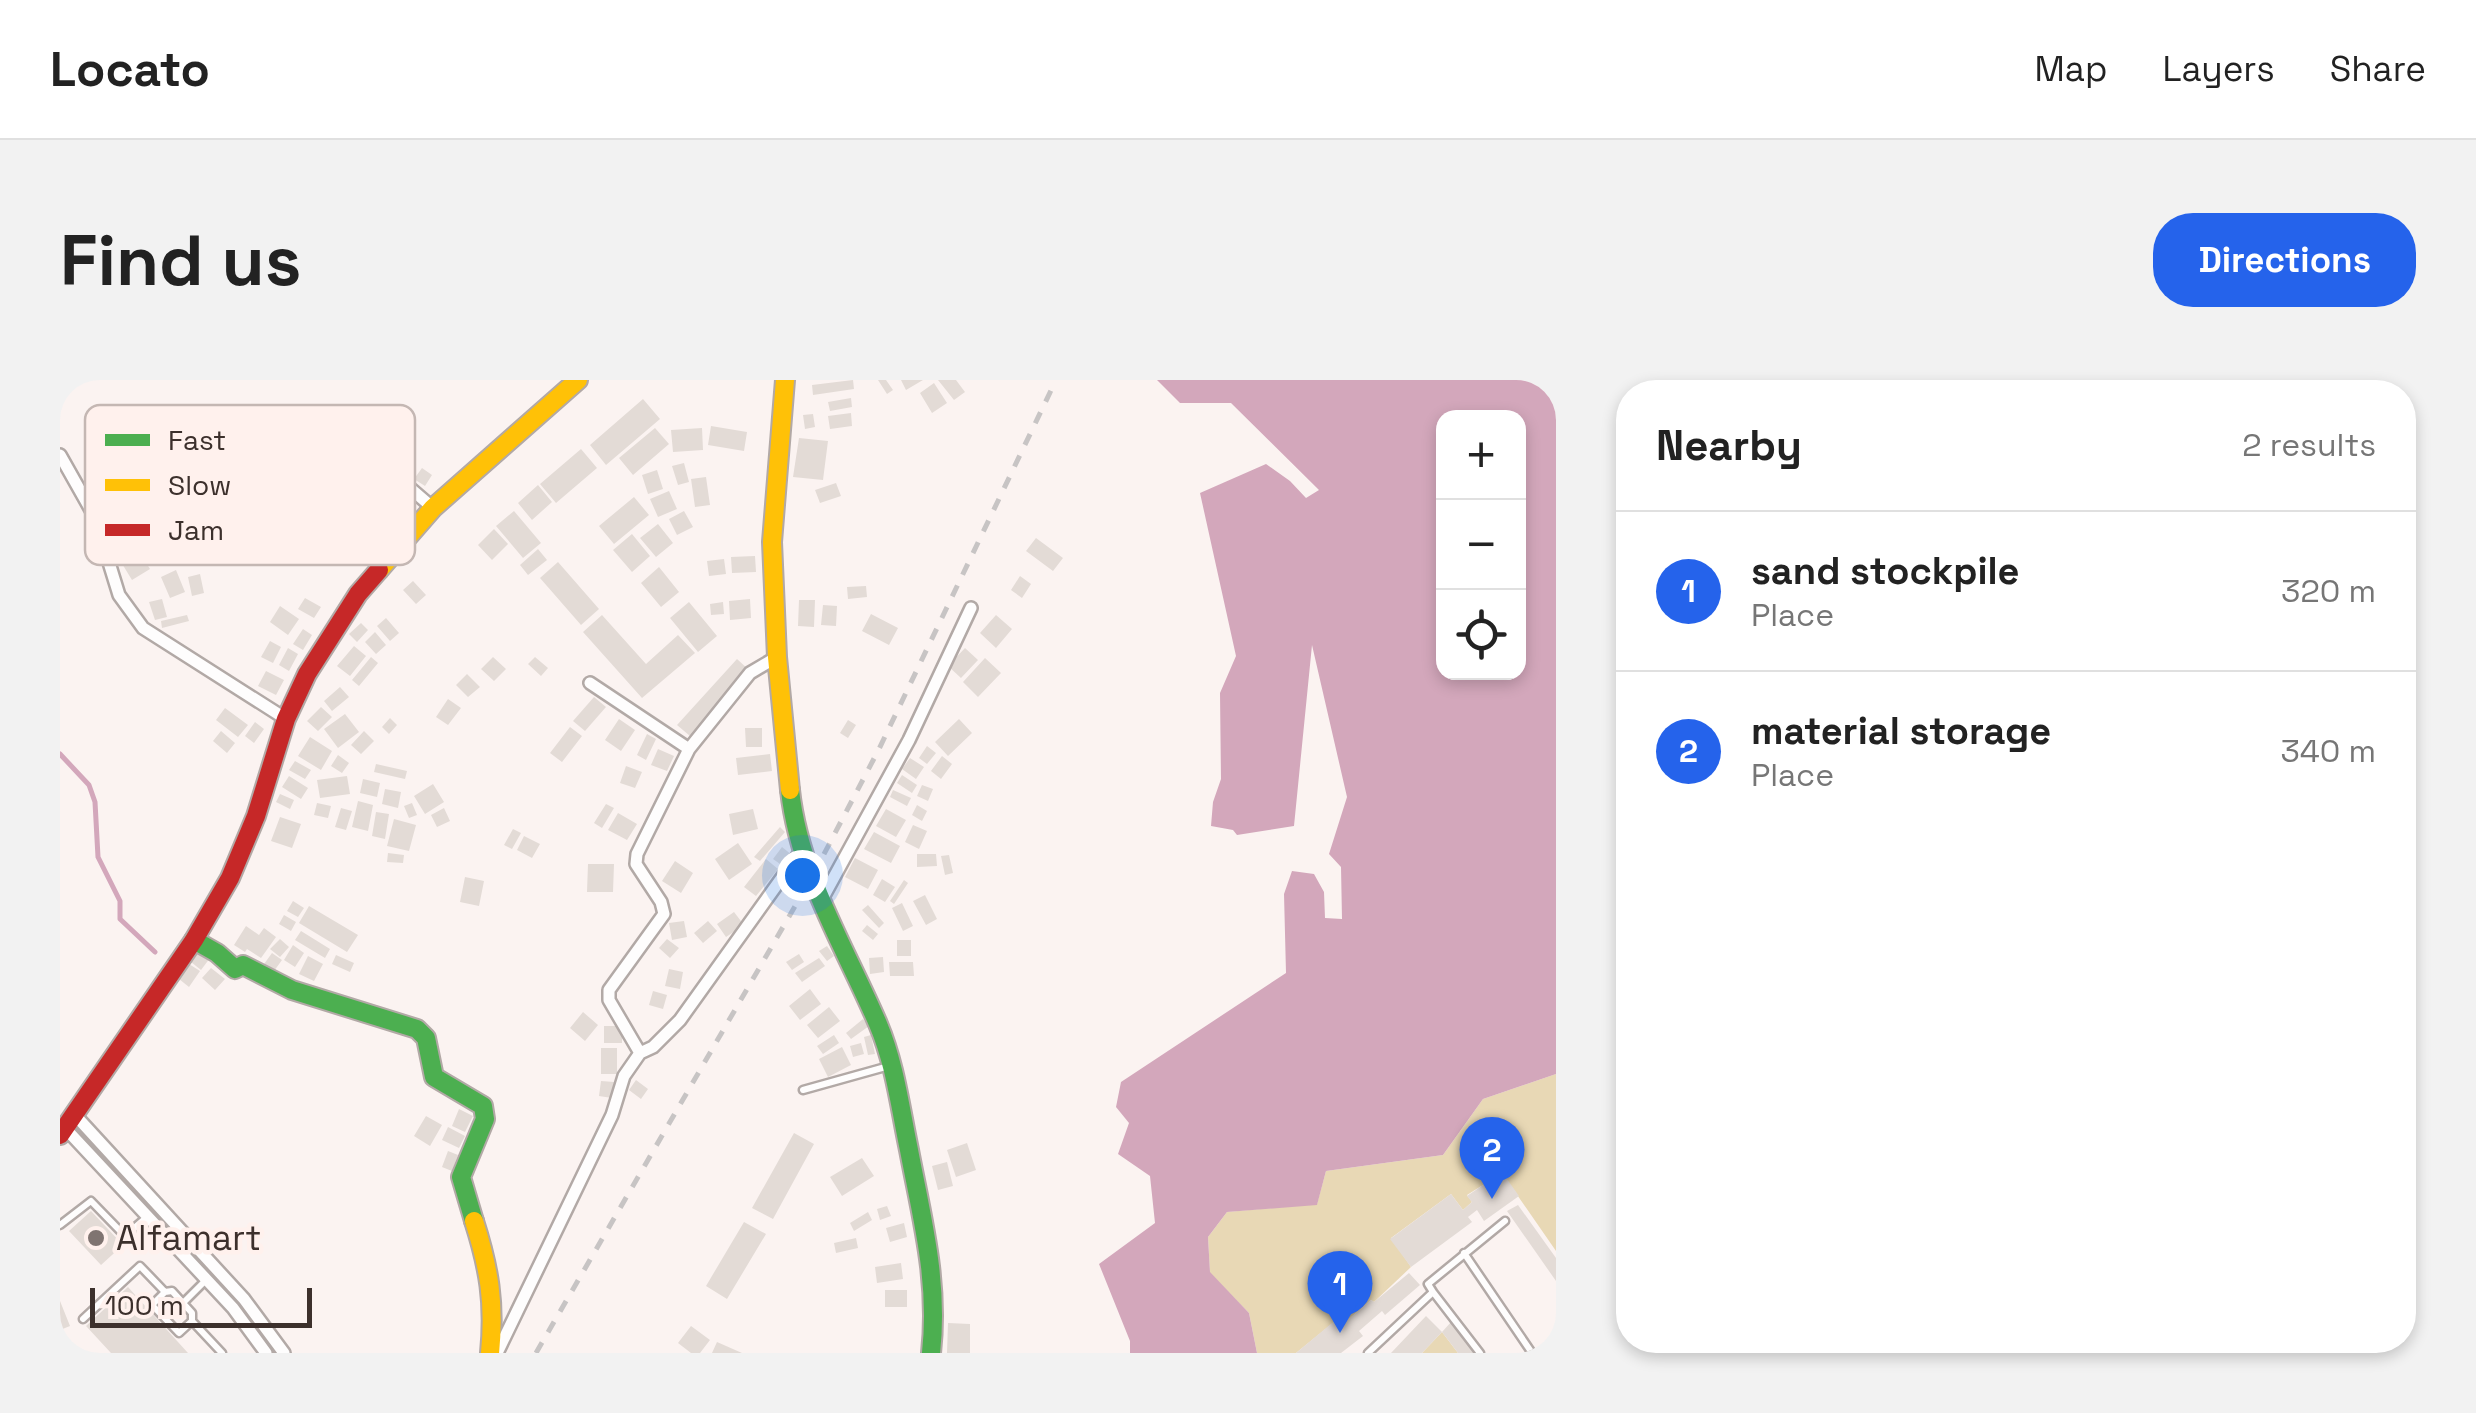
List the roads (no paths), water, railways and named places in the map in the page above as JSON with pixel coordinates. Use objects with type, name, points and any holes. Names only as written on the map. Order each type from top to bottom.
[{"type":"street","points":[[415,529],[433,508],[578,380]]},
{"type":"street","points":[[784,380],[772,542],[791,801],[801,851],[879,1026],[892,1065],[934,1279],[931,1353]]},
{"type":"street","points":[[60,454],[85,499]]},
{"type":"street","points":[[415,492],[433,508]]},
{"type":"street","points":[[110,565],[119,595],[143,628],[286,719]]},
{"type":"street","points":[[67,1126],[194,940],[230,878],[256,816],[286,719],[307,674],[358,594],[383,565]]},
{"type":"street","points":[[821,900],[909,740],[971,608]]},
{"type":"street","points":[[640,1053],[608,1000],[609,990],[664,914],[661,902],[636,864],[637,854],[689,749],[750,673],[778,656]]},
{"type":"street","points":[[590,683],[689,749]]},
{"type":"street","points":[[494,1353],[612,1115],[624,1076],[640,1053],[653,1047],[680,1020],[801,851]]},
{"type":"street","points":[[194,940],[235,969],[243,964],[292,990],[417,1029],[426,1038],[434,1077],[483,1106],[485,1119],[460,1176],[490,1272],[494,1353]]},
{"type":"street","points":[[67,1126],[206,1280],[266,1353]]},
{"type":"street","points":[[67,1126],[217,1270],[284,1353]]},
{"type":"lane","points":[[804,1090],[892,1065]]},
{"type":"lane","points":[[60,1225],[91,1201],[125,1236],[148,1217]]},
{"type":"lane","points":[[1480,1353],[1428,1284],[1505,1221]]},
{"type":"lane","points":[[1464,1253],[1532,1353]]},
{"type":"lane","points":[[83,1319],[140,1266],[165,1292]]},
{"type":"lane","points":[[183,1303],[217,1270]]},
{"type":"lane","points":[[192,1321],[179,1333],[152,1305],[165,1292],[172,1291],[192,1313],[192,1321],[222,1353]]},
{"type":"lane","points":[[1368,1353],[1432,1292]]},
{"type":"waterway","points":[[60,754],[89,785],[95,802],[98,857],[120,901],[120,919],[155,952]]},
{"type":"railway","points":[[536,1353],[812,877],[879,749],[1056,380]]},
{"type":"place","name":"material storage","points":[[1492,1199]]},
{"type":"place","name":"Alfamart","points":[[96,1238]]},
{"type":"place","name":"sand stockpile","points":[[1340,1333]]}]
